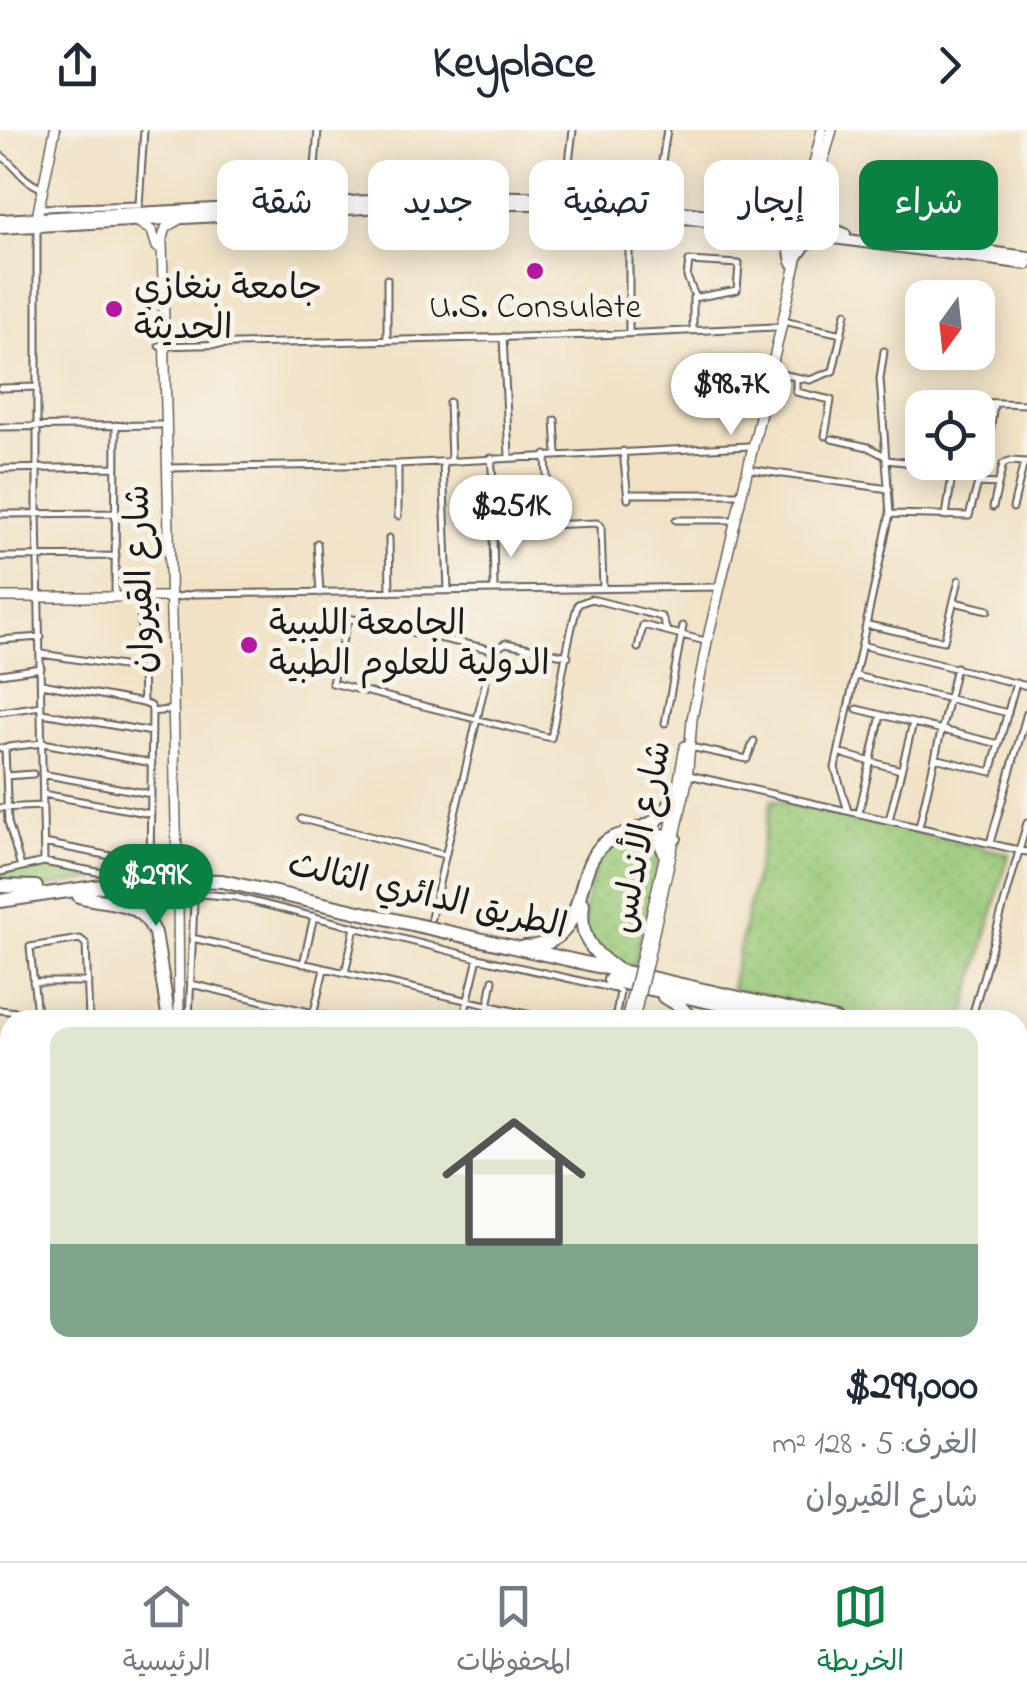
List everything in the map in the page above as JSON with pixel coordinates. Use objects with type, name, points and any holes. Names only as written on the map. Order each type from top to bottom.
[{"type":"highway","points":[[506,947],[542,945],[562,935],[571,921],[591,858],[602,844],[664,816],[677,789]]},
{"type":"highway","points":[[618,835],[640,832],[670,842]]},
{"type":"highway","points":[[622,974],[594,954],[582,928],[594,864],[604,849],[620,839],[652,837],[670,842]]},
{"type":"highway","name":"الطريق الدائري الثالث","points":[[0,905],[165,878],[237,883],[789,1010]]},
{"type":"highway","points":[[0,886],[19,889],[72,882],[98,886]]},
{"type":"highway","name":"الطريق الدائري الثالث","points":[[0,905],[166,886],[235,890],[640,994],[740,1010]]},
{"type":"highway","points":[[79,896],[123,902],[149,922],[156,934],[168,1010]]},
{"type":"highway","points":[[640,994],[678,1005],[683,1010]]},
{"type":"main road","points":[[37,217],[55,130]]},
{"type":"main road","points":[[815,160],[822,130]]},
{"type":"main road","points":[[823,160],[832,130]]},
{"type":"main road","points":[[0,220],[217,208]]},
{"type":"main road","points":[[138,213],[182,218],[368,208]]},
{"type":"main road","points":[[138,213],[159,238],[167,226],[182,218]]},
{"type":"main road","points":[[0,228],[37,217]]},
{"type":"main road","points":[[839,231],[845,234]]},
{"type":"main road","points":[[839,233],[1027,260]]},
{"type":"main road","name":"شارع القيروان","points":[[159,238],[179,1010]]},
{"type":"main road","points":[[839,240],[1027,260]]},
{"type":"main road","points":[[791,250],[795,260]]},
{"type":"main road","points":[[795,260],[802,250]]},
{"type":"main road","name":"شارع الأندلس","points":[[728,551],[749,446],[795,260]]},
{"type":"main road","name":"شارع القيروان","points":[[162,346],[160,425],[175,865]]},
{"type":"main road","name":"شارع الأندلس","points":[[670,842],[706,642],[772,359]]},
{"type":"main road","points":[[0,597],[168,597]]},
{"type":"main road","name":"شارع الأندلس","points":[[634,1010],[690,747],[692,719]]},
{"type":"street","points":[[44,862],[37,514],[37,217],[138,213],[144,130]]},
{"type":"street","points":[[316,160],[318,130]]},
{"type":"street","points":[[569,160],[573,130]]},
{"type":"street","points":[[662,160],[667,130]]},
{"type":"street","points":[[0,155],[23,180],[41,188]]},
{"type":"street","points":[[629,250],[629,333]]},
{"type":"street","points":[[693,330],[695,296],[687,277],[689,261],[739,264],[735,292],[695,296]]},
{"type":"street","points":[[387,279],[387,339]]},
{"type":"street","points":[[772,372],[810,380],[835,369],[846,313]]},
{"type":"street","points":[[162,346],[629,333],[780,324],[842,334]]},
{"type":"street","points":[[503,337],[509,456]]},
{"type":"street","points":[[848,811],[836,774],[838,753],[890,514],[880,379],[884,351]]},
{"type":"street","points":[[797,378],[796,392],[831,400],[828,438],[905,461]]},
{"type":"street","points":[[0,388],[37,387]]},
{"type":"street","points":[[449,402],[452,461]]},
{"type":"street","points":[[995,403],[1027,404]]},
{"type":"street","points":[[555,420],[556,454]]},
{"type":"street","points":[[0,426],[160,425]]},
{"type":"street","points":[[116,426],[116,597]]},
{"type":"street","points":[[166,468],[398,464],[749,446]]},
{"type":"street","points":[[624,451],[628,497],[738,494]]},
{"type":"street","points":[[546,455],[549,524]]},
{"type":"street","points":[[491,458],[495,506]]},
{"type":"street","points":[[443,462],[448,590]]},
{"type":"street","points":[[992,507],[1003,464],[1026,462],[1013,508]]},
{"type":"street","points":[[398,464],[398,516]]},
{"type":"street","points":[[0,468],[116,467]]},
{"type":"street","points":[[748,469],[888,489]]},
{"type":"street","points":[[946,516],[951,480]]},
{"type":"street","points":[[890,514],[969,516],[978,483],[998,484]]},
{"type":"street","points":[[0,514],[116,514]]},
{"type":"street","points":[[676,520],[733,520]]},
{"type":"street","points":[[494,590],[493,527],[549,524],[600,524],[603,588]]},
{"type":"street","points":[[389,538],[390,592]]},
{"type":"street","points":[[317,542],[320,593]]},
{"type":"street","points":[[0,557],[116,556]]},
{"type":"street","points":[[868,625],[942,642],[959,580]]},
{"type":"street","points":[[168,597],[719,587]]},
{"type":"street","points":[[140,597],[143,702]]},
{"type":"street","points":[[568,656],[506,642],[493,650],[348,618],[332,683],[551,738],[568,656],[578,604],[591,599],[662,617],[667,631]]},
{"type":"street","points":[[954,602],[988,610]]},
{"type":"street","points":[[638,648],[643,625],[706,642]]},
{"type":"street","points":[[665,722],[684,626]]},
{"type":"street","points":[[0,640],[40,637]]},
{"type":"street","points":[[863,646],[1027,686]]},
{"type":"street","points":[[432,918],[493,650]]},
{"type":"street","points":[[41,654],[122,666]]},
{"type":"street","points":[[919,827],[956,667]]},
{"type":"street","points":[[0,674],[41,668]]},
{"type":"street","points":[[856,676],[1008,713]]},
{"type":"street","points":[[935,758],[990,773],[1016,683]]},
{"type":"street","points":[[0,872],[44,862],[108,874],[146,870],[152,864],[151,706],[42,684]]},
{"type":"street","points":[[0,712],[42,709],[152,732]]},
{"type":"street","points":[[857,709],[1000,744]]},
{"type":"street","points":[[152,712],[168,710]]},
{"type":"street","points":[[990,843],[1027,712]]},
{"type":"street","points":[[859,813],[881,715]]},
{"type":"street","points":[[889,820],[913,722]]},
{"type":"street","points":[[690,747],[747,760],[754,741]]},
{"type":"street","points":[[21,867],[3,807],[6,776],[2,748],[43,742],[152,762]]},
{"type":"street","points":[[838,753],[902,770]]},
{"type":"street","points":[[6,776],[33,774]]},
{"type":"street","points":[[42,774],[151,794]]},
{"type":"street","points":[[684,774],[1023,851]]},
{"type":"street","points":[[43,794],[152,814]]},
{"type":"street","points":[[3,807],[43,806]]},
{"type":"street","points":[[301,819],[445,855]]},
{"type":"street","points":[[974,1010],[1023,851],[1027,823]]},
{"type":"street","points":[[0,841],[12,837]]},
{"type":"street","points":[[44,843],[152,864]]},
{"type":"street","points":[[190,1010],[194,901],[201,894],[236,898],[618,990],[615,1010]]},
{"type":"street","points":[[303,964],[314,916]]},
{"type":"street","points":[[345,973],[356,926]]},
{"type":"street","points":[[192,938],[503,1010]]},
{"type":"street","points":[[37,1010],[30,947],[80,939],[86,944],[87,1010]]},
{"type":"street","points":[[466,1010],[478,958]]},
{"type":"street","points":[[315,1010],[324,968]]},
{"type":"street","points":[[488,1007],[493,980]]},
{"type":"street","points":[[34,982],[88,982]]},
{"type":"street","points":[[191,984],[287,1010]]},
{"type":"green space","points":[[772,799],[1009,854],[966,1010],[826,1010],[731,988]]},
{"type":"green space","points":[[628,840],[654,843],[660,854],[634,968],[600,951],[585,925],[588,893],[598,863],[608,850]]},
{"type":"green space","points":[[36,865],[101,878],[0,894],[0,874]]},
{"type":"place","name":"U.S. Consulate","points":[[535,271]]},
{"type":"place","name":"جامعة بنغازي الحديثة","points":[[114,309]]},
{"type":"place","name":"الجامعة الليبية الدولية للعلوم الطبية","points":[[249,645]]}]
